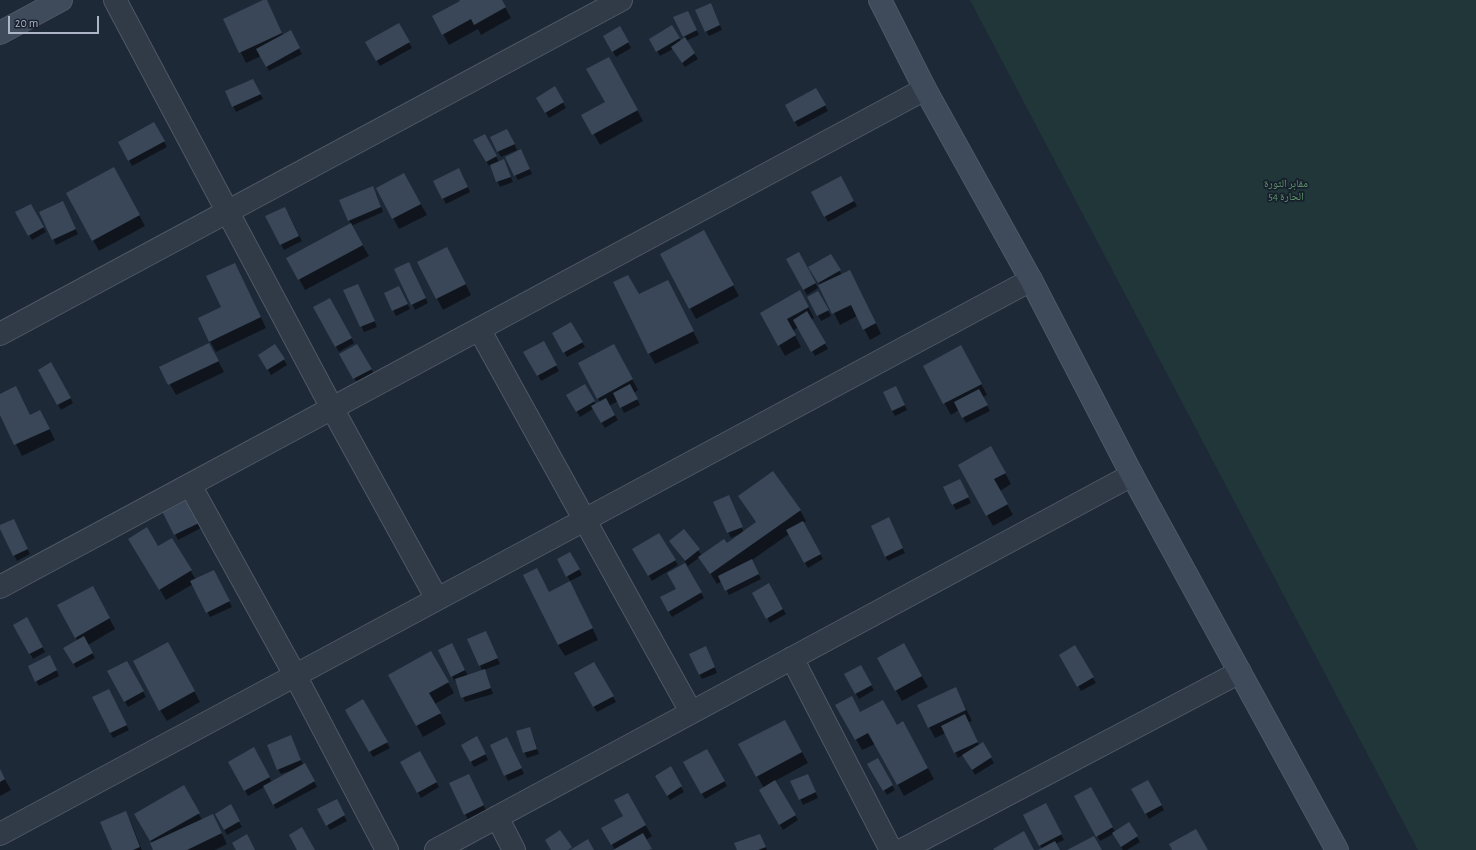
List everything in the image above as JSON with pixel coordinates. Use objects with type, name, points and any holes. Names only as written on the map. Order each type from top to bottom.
[{"type":"main road","points":[[0,33],[61,0]]},
{"type":"main road","points":[[880,0],[925,89],[1031,280],[1132,475],[1337,850]]},
{"type":"street","points":[[115,0],[332,408],[437,599]]},
{"type":"street","points":[[0,334],[621,0]]},
{"type":"street","points":[[0,587],[925,89]]},
{"type":"street","points":[[0,834],[1031,280]]},
{"type":"street","points":[[479,329],[691,712]]},
{"type":"street","points":[[436,850],[1132,475]]},
{"type":"street","points":[[190,485],[295,676],[387,850]]},
{"type":"street","points":[[792,658],[891,850]]},
{"type":"street","points":[[902,850],[1240,672]]},
{"type":"street","points":[[497,817],[514,850]]},
{"type":"green space","name":"مقابر الثورة الحارة 54","points":[[970,0],[1476,0],[1476,850],[1418,850]]},
{"type":"building","points":[[263,0],[267,0],[282,33],[239,53],[223,19]]},
{"type":"building","points":[[459,0],[502,0],[506,7],[474,25],[471,19],[442,35],[432,16],[460,1]]},
{"type":"building","points":[[711,3],[720,25],[705,32],[695,10]]},
{"type":"building","points":[[688,11],[697,30],[683,37],[673,17]]},
{"type":"building","points":[[399,23],[410,42],[376,61],[365,42]]},
{"type":"building","points":[[672,25],[680,38],[656,52],[649,39]]},
{"type":"building","points":[[620,26],[629,42],[612,52],[603,36]]},
{"type":"building","points":[[291,30],[300,48],[266,67],[256,49]]},
{"type":"building","points":[[685,37],[695,53],[682,63],[671,47]]},
{"type":"building","points":[[609,57],[638,110],[592,135],[581,115],[605,102],[586,69]]},
{"type":"building","points":[[253,79],[261,94],[232,107],[225,91]]},
{"type":"building","points":[[555,86],[564,102],[545,113],[536,98]]},
{"type":"building","points":[[816,88],[826,105],[794,122],[785,105]]},
{"type":"building","points":[[154,122],[165,141],[128,161],[118,142]]},
{"type":"building","points":[[507,129],[515,144],[497,152],[490,137]]},
{"type":"building","points":[[485,134],[497,156],[486,162],[473,140]]},
{"type":"building","points":[[521,149],[530,169],[514,176],[505,157]]},
{"type":"building","points":[[504,159],[511,177],[496,182],[490,165]]},
{"type":"building","points":[[114,167],[140,215],[92,241],[66,193]]},
{"type":"building","points":[[459,168],[468,187],[442,199],[433,181]]},
{"type":"building","points":[[404,173],[421,204],[392,219],[376,188]]},
{"type":"building","points":[[841,176],[854,201],[824,217],[811,192]]},
{"type":"building","points":[[373,186],[381,207],[348,221],[339,200]]},
{"type":"building","points":[[63,201],[76,229],[52,240],[39,212]]},
{"type":"building","points":[[31,204],[44,227],[28,236],[15,212]]},
{"type":"building","points":[[285,207],[299,236],[280,245],[265,216]]},
{"type":"building","points":[[351,223],[363,245],[298,280],[286,258]]},
{"type":"building","points":[[704,230],[734,285],[689,309],[660,254]]},
{"type":"building","points":[[447,247],[466,284],[436,299],[417,262]]},
{"type":"building","points":[[799,252],[816,283],[803,290],[786,259]]},
{"type":"building","points":[[831,254],[841,270],[818,283],[808,267]]},
{"type":"building","points":[[409,262],[426,298],[411,305],[394,269]]},
{"type":"building","points":[[235,263],[261,317],[209,342],[198,318],[221,307],[206,276]]},
{"type":"building","points":[[850,270],[876,323],[863,330],[851,305],[832,314],[818,285]]},
{"type":"building","points":[[628,275],[639,294],[668,280],[694,331],[648,354],[613,282]]},
{"type":"building","points":[[358,284],[375,321],[360,327],[343,290]]},
{"type":"building","points":[[399,286],[408,304],[392,311],[384,293]]},
{"type":"building","points":[[800,290],[809,307],[787,319],[796,335],[778,346],[760,313]]},
{"type":"building","points":[[818,291],[829,310],[817,316],[807,297]]},
{"type":"building","points":[[330,298],[352,338],[335,347],[313,307]]},
{"type":"building","points":[[807,311],[826,343],[811,352],[793,320]]},
{"type":"building","points":[[571,322],[583,342],[563,353],[552,333]]},
{"type":"building","points":[[544,341],[557,365],[537,376],[523,352]]},
{"type":"building","points":[[209,343],[219,361],[168,385],[159,367]]},
{"type":"building","points":[[275,344],[285,359],[267,370],[258,355]]},
{"type":"building","points":[[357,344],[372,369],[353,379],[339,354]]},
{"type":"building","points":[[614,344],[633,379],[597,399],[578,363]]},
{"type":"building","points":[[961,345],[982,384],[943,404],[923,366]]},
{"type":"building","points":[[51,362],[71,398],[57,405],[38,370]]},
{"type":"building","points":[[585,384],[595,401],[576,412],[566,395]]},
{"type":"building","points":[[630,384],[638,399],[620,408],[613,393]]},
{"type":"building","points":[[16,386],[30,415],[40,410],[50,429],[14,445],[0,415],[0,394]]},
{"type":"building","points":[[896,386],[905,405],[892,411],[883,392]]},
{"type":"building","points":[[979,389],[988,405],[962,418],[954,402]]},
{"type":"building","points":[[606,398],[615,415],[601,423],[591,406]]},
{"type":"building","points":[[991,446],[1006,473],[994,479],[1008,504],[986,516],[958,465]]},
{"type":"building","points":[[773,471],[801,510],[710,574],[698,557],[724,539],[727,543],[756,522],[738,496]]},
{"type":"building","points":[[960,479],[969,497],[952,505],[943,487]]},
{"type":"building","points":[[729,495],[743,527],[727,533],[713,502]]},
{"type":"building","points":[[187,499],[199,523],[174,535],[162,511]]},
{"type":"building","points":[[889,517],[903,548],[885,557],[871,526]]},
{"type":"building","points":[[14,519],[28,549],[13,556],[0,529],[0,525]]},
{"type":"building","points":[[803,521],[821,554],[804,563],[786,530]]},
{"type":"building","points":[[147,527],[158,546],[172,538],[192,570],[159,590],[128,539]]},
{"type":"building","points":[[684,529],[700,549],[685,561],[669,541]]},
{"type":"building","points":[[659,533],[676,560],[648,576],[632,549]]},
{"type":"building","points":[[570,552],[580,569],[566,577],[557,559]]},
{"type":"building","points":[[752,559],[759,574],[725,591],[718,576]]},
{"type":"building","points":[[685,563],[702,592],[668,612],[660,597],[676,589],[667,573]]},
{"type":"building","points":[[537,568],[549,592],[570,581],[593,628],[558,645],[523,575]]},
{"type":"building","points":[[214,570],[230,601],[206,613],[190,581]]},
{"type":"building","points":[[769,583],[783,609],[766,619],[752,593]]},
{"type":"building","points":[[93,586],[110,618],[75,638],[57,605]]},
{"type":"building","points":[[27,617],[43,647],[29,654],[13,625]]},
{"type":"building","points":[[486,631],[498,658],[479,666],[467,639]]},
{"type":"building","points":[[84,636],[93,653],[73,664],[63,648]]},
{"type":"building","points":[[168,642],[195,691],[159,711],[133,661]]},
{"type":"building","points":[[452,643],[465,670],[451,677],[438,650]]},
{"type":"building","points":[[904,643],[922,676],[895,691],[877,658]]},
{"type":"building","points":[[1075,645],[1094,677],[1077,687],[1059,655]]},
{"type":"building","points":[[706,646],[715,667],[699,675],[689,654]]},
{"type":"building","points":[[431,651],[449,682],[429,693],[441,713],[416,726],[388,675]]},
{"type":"building","points":[[50,655],[57,670],[35,682],[28,666]]},
{"type":"building","points":[[127,661],[144,691],[124,702],[107,671]]},
{"type":"building","points":[[594,662],[614,696],[593,707],[574,673]]},
{"type":"building","points":[[861,665],[872,685],[855,694],[844,674]]},
{"type":"building","points":[[485,669],[491,688],[461,698],[455,679]]},
{"type":"building","points":[[956,687],[966,710],[928,728],[917,705]]},
{"type":"building","points":[[109,689],[127,725],[110,733],[92,697]]},
{"type":"building","points":[[852,696],[860,712],[883,700],[897,725],[903,721],[928,768],[897,785],[868,733],[855,740],[835,705]]},
{"type":"building","points":[[363,699],[388,742],[369,752],[345,710]]},
{"type":"building","points":[[965,714],[978,742],[954,753],[941,726]]},
{"type":"building","points":[[785,720],[802,752],[756,777],[738,744]]},
{"type":"building","points":[[530,727],[537,749],[523,753],[516,731]]},
{"type":"building","points":[[291,735],[301,760],[277,770],[267,745]]},
{"type":"building","points":[[477,736],[486,754],[470,762],[461,745]]},
{"type":"building","points":[[507,737],[522,768],[504,776],[490,745]]},
{"type":"building","points":[[983,742],[992,757],[972,770],[962,755]]},
{"type":"building","points":[[254,747],[270,777],[244,791],[228,762]]},
{"type":"building","points":[[707,749],[725,781],[701,794],[683,762]]},
{"type":"building","points":[[420,751],[437,782],[417,793],[400,762]]},
{"type":"building","points":[[878,758],[893,785],[883,791],[867,764]]},
{"type":"building","points":[[305,763],[315,781],[273,805],[263,786]]},
{"type":"building","points":[[671,766],[682,786],[667,796],[655,776]]},
{"type":"building","points":[[0,769],[5,779],[0,782]]},
{"type":"building","points":[[469,774],[484,805],[464,815],[449,783]]},
{"type":"building","points":[[808,774],[816,792],[799,800],[790,781]]},
{"type":"building","points":[[775,780],[796,815],[779,825],[759,790]]},
{"type":"building","points":[[1148,780],[1162,805],[1145,814],[1131,789]]},
{"type":"building","points":[[184,785],[200,813],[150,841],[134,814]]},
{"type":"building","points":[[1091,787],[1113,827],[1096,837],[1074,796]]},
{"type":"building","points":[[628,793],[646,825],[611,845],[601,828],[623,816],[614,800]]},
{"type":"building","points":[[337,799],[345,815],[326,826],[317,809]]},
{"type":"building","points":[[1046,803],[1062,834],[1039,846],[1023,815]]},
{"type":"building","points":[[231,804],[240,821],[224,830],[215,814]]},
{"type":"building","points":[[126,811],[140,847],[133,850],[112,850],[100,822]]},
{"type":"building","points":[[213,814],[222,833],[187,850],[153,850],[150,843]]},
{"type":"building","points":[[1129,822],[1138,836],[1121,847],[1112,833]]},
{"type":"building","points":[[302,827],[315,850],[297,850],[289,835]]},
{"type":"building","points":[[1196,829],[1208,850],[1172,850],[1169,844]]},
{"type":"building","points":[[560,830],[572,847],[568,850],[551,850],[545,840]]},
{"type":"building","points":[[1024,831],[1034,850],[993,849]]},
{"type":"building","points":[[643,833],[652,849],[613,850]]},
{"type":"building","points":[[247,834],[255,850],[236,850],[232,843]]},
{"type":"building","points":[[760,834],[766,847],[758,850],[737,850],[734,843]]},
{"type":"building","points":[[1094,836],[1102,850],[1067,850]]},
{"type":"building","points":[[588,839],[594,850],[570,850]]},
{"type":"building","points":[[1055,841],[1060,850],[1038,850]]}]
